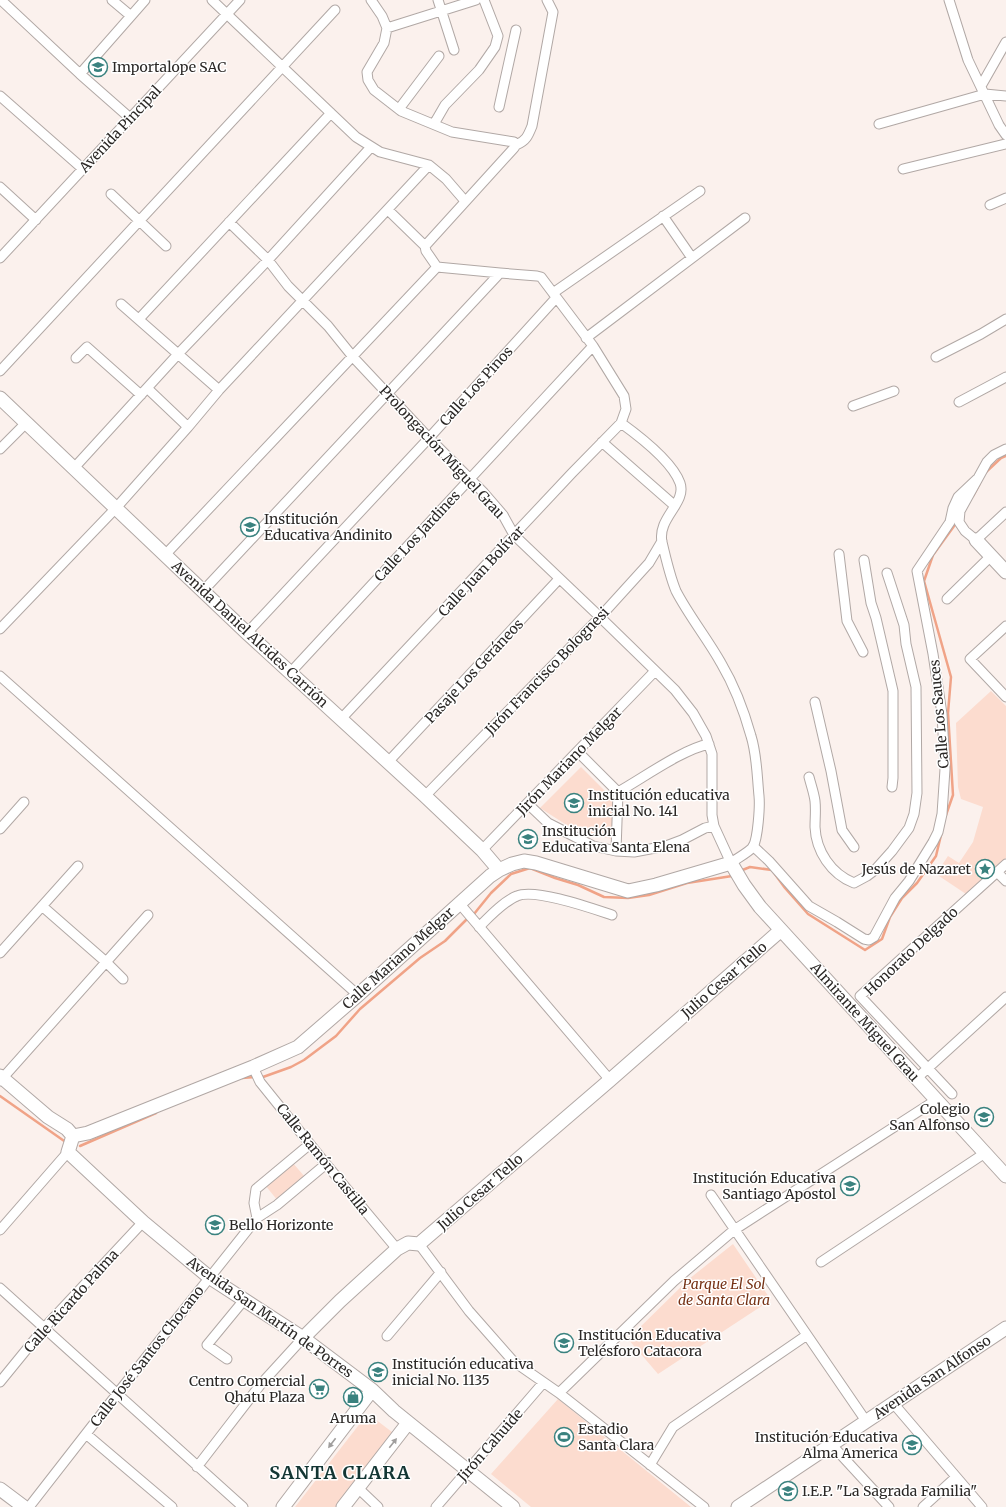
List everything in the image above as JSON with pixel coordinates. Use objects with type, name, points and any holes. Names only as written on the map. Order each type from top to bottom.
[{"type":"street","points":[[1,0],[80,74],[130,118]]},
{"type":"street","points":[[112,0],[131,16]]},
{"type":"street","points":[[80,74],[145,0]]},
{"type":"street","points":[[212,0],[356,137],[380,152],[429,165],[446,178],[465,201]]},
{"type":"street","name":"Avenida Pincipal","points":[[0,258],[240,0]]},
{"type":"street","points":[[371,0],[382,16],[387,28],[384,43],[367,72],[368,80],[374,90],[399,109],[452,132],[514,142],[516,144]]},
{"type":"street","points":[[438,0],[454,50]]},
{"type":"street","points":[[387,28],[476,0]]},
{"type":"street","points":[[434,124],[445,105],[479,70],[495,47],[498,36],[484,0]]},
{"type":"street","points":[[425,246],[516,144],[528,138],[532,126],[553,12],[547,0]]},
{"type":"street","points":[[903,169],[1006,144],[999,125],[968,60],[949,0]]},
{"type":"street","points":[[0,371],[335,10]]},
{"type":"street","points":[[499,107],[516,30]]},
{"type":"street","points":[[983,90],[1006,42]]},
{"type":"street","points":[[399,109],[439,56]]},
{"type":"street","points":[[879,124],[983,90],[1006,96]]},
{"type":"street","points":[[0,96],[83,169]]},
{"type":"street","points":[[139,319],[331,113]]},
{"type":"street","points":[[999,125],[1006,135]]},
{"type":"street","points":[[74,468],[371,147]]},
{"type":"street","points":[[0,629],[116,508],[219,390],[429,165]]},
{"type":"street","points":[[0,187],[36,220]]},
{"type":"street","name":"Calle Los Pinos","points":[[247,633],[429,438],[555,295],[663,216],[700,191]]},
{"type":"street","points":[[111,194],[166,246]]},
{"type":"street","points":[[990,205],[1006,198]]},
{"type":"street","points":[[388,210],[425,246],[426,251],[438,267],[541,277],[593,346],[624,396],[626,409],[621,423],[637,435],[667,463],[680,484],[680,495],[676,506],[664,522],[661,533],[662,541],[676,590],[720,662],[732,685],[752,736],[757,770],[760,804],[758,826],[753,846],[731,863]]},
{"type":"street","points":[[663,216],[692,258]]},
{"type":"street","points":[[586,338],[745,218]]},
{"type":"street","name":"Prolongación Miguel Grau","points":[[229,222],[268,260],[288,286],[328,326],[353,357],[504,515],[514,535],[675,690],[693,713],[709,744],[712,754],[712,815],[714,826],[731,863]]},
{"type":"street","points":[[165,555],[438,267]]},
{"type":"street","points":[[203,590],[500,274]]},
{"type":"street","points":[[122,304],[219,390]]},
{"type":"street","points":[[936,357],[981,334],[1006,319]]},
{"type":"street","name":"Calle Los Jardines","points":[[290,673],[593,346]]},
{"type":"street","points":[[76,358],[88,347],[188,427]]},
{"type":"street","points":[[959,402],[1006,377]]},
{"type":"street","points":[[853,406],[894,391]]},
{"type":"street","name":"Avenida Daniel Alcides Carrión","points":[[0,398],[247,633],[425,796],[482,850],[499,870]]},
{"type":"street","points":[[0,449],[26,423]]},
{"type":"street","name":"Calle Juan Bolívar","points":[[341,719],[621,423]]},
{"type":"street","points":[[602,442],[676,506]]},
{"type":"street","points":[[1006,449],[987,462],[960,511],[959,522],[1006,572]]},
{"type":"street","name":"Calle Los Sauces","points":[[753,846],[769,861],[809,906],[864,939],[869,940],[874,937],[895,898],[909,881],[938,832],[942,814],[945,769],[942,714],[932,647],[917,571],[950,522],[953,508],[958,497],[977,480]]},
{"type":"street","points":[[976,540],[1006,512]]},
{"type":"street","name":"Jirón Francisco Bolognesi","points":[[425,796],[600,617],[649,563],[662,541]]},
{"type":"street","points":[[839,554],[847,621],[863,652]]},
{"type":"street","points":[[947,599],[991,556]]},
{"type":"street","points":[[864,560],[871,603],[893,690],[892,787]]},
{"type":"street","points":[[809,777],[815,802],[815,828],[818,845],[831,868],[847,880],[854,883],[875,870],[892,851],[909,828],[914,814],[917,793],[916,687],[906,644],[904,625],[887,573]]},
{"type":"street","name":"Pasaje Los Geráneos","points":[[388,762],[559,579]]},
{"type":"street","points":[[1006,626],[970,659],[1006,697]]},
{"type":"street","name":"Jirón Mariano Melgar","points":[[482,850],[655,671]]},
{"type":"street","points":[[0,676],[358,995]]},
{"type":"street","points":[[815,702],[831,771],[842,830],[854,847]]},
{"type":"street","points":[[618,792],[677,758],[702,745],[709,744]]},
{"type":"street","points":[[578,752],[618,792],[616,851]]},
{"type":"street","points":[[0,829],[24,802]]},
{"type":"street","points":[[528,804],[548,823],[592,846],[616,851],[634,852],[666,846],[682,840],[705,828],[714,826]]},
{"type":"street","name":"Calle Mariano Melgar","points":[[73,1136],[88,1133],[253,1067],[298,1047],[358,995],[459,903],[499,870],[524,861],[536,863],[628,890],[656,885],[731,863]]},
{"type":"street","name":"Almirante Miguel Grau","points":[[731,863],[744,885],[760,907],[1006,1176]]},
{"type":"street","name":"Honorato Delgado","points":[[952,1094],[860,996],[1006,864]]},
{"type":"street","points":[[0,952],[78,866]]},
{"type":"street","points":[[997,872],[1006,881]]},
{"type":"street","points":[[479,927],[503,905],[516,896],[528,893],[566,901],[612,915]]},
{"type":"street","points":[[459,903],[610,1080]]},
{"type":"street","points":[[42,906],[106,962],[123,979]]},
{"type":"street","points":[[0,1230],[68,1152],[73,1136],[67,1129],[48,1117],[1,1079],[148,915]]},
{"type":"street","name":"Julio Cesar Tello","points":[[420,1244],[781,930]]},
{"type":"street","points":[[916,1079],[1006,997]]},
{"type":"street","name":"Calle Ramón Castilla","points":[[253,1067],[260,1082],[397,1249]]},
{"type":"street","points":[[558,1393],[674,1281],[734,1230],[936,1100]]},
{"type":"street","points":[[257,1218],[254,1203],[256,1189],[310,1144]]},
{"type":"street","name":"Avenida San Martín de Porres","points":[[68,1152],[143,1222],[209,1277],[303,1338],[372,1390],[408,1423],[513,1507]]},
{"type":"street","points":[[821,1262],[985,1153]]},
{"type":"street","name":"Calle José Santos Chocano","points":[[29,1507],[257,1218],[277,1205],[326,1164]]},
{"type":"street","points":[[711,1195],[866,1421]]},
{"type":"street","name":"Calle Ricardo Palma","points":[[0,1382],[44,1328],[143,1222]]},
{"type":"street","points":[[197,1467],[262,1384],[303,1338],[340,1301],[397,1249],[408,1243],[420,1244],[469,1311],[513,1361],[558,1393],[704,1507]]},
{"type":"street","points":[[387,1336],[441,1272]]},
{"type":"street","points":[[0,1288],[243,1507]]},
{"type":"street","points":[[227,1360],[207,1346],[244,1300]]},
{"type":"street","name":"Avenida San Alfonso","points":[[738,1507],[1006,1328]]},
{"type":"street","points":[[650,1464],[672,1427],[807,1335]]},
{"type":"street","name":"Jirón Cahuide","points":[[436,1507],[543,1383]]},
{"type":"street","points":[[283,1507],[372,1390]]},
{"type":"street","points":[[893,1403],[982,1507]]},
{"type":"street","points":[[343,1507],[408,1423]]},
{"type":"street","points":[[86,1434],[172,1507]]},
{"type":"street","points":[[831,1444],[889,1507]]},
{"type":"street","points":[[923,1507],[956,1477]]},
{"type":"street","points":[[358,1488],[378,1507]]},
{"type":"street","points":[[0,1489],[24,1507]]},
{"type":"green space","points":[[991,691],[1006,706],[1006,858],[966,894],[936,874],[948,856],[959,863],[973,842],[983,807],[961,799],[958,787],[956,723]]},
{"type":"green space","points":[[581,767],[614,800],[612,839],[573,829],[540,808]]},
{"type":"green space","points":[[292,1162],[305,1177],[278,1201],[265,1185]]},
{"type":"green space","name":"Parque El Sol de Santa Clara","points":[[733,1244],[771,1300],[658,1374],[628,1339],[689,1279]]},
{"type":"green space","name":"Estadio Santa Clara","points":[[558,1399],[691,1507],[531,1507],[491,1474]]},
{"type":"green space","points":[[371,1416],[392,1432],[393,1437],[338,1507],[295,1507],[365,1417]]},
{"type":"waterway","points":[[985,473],[1001,458],[1006,456]]},
{"type":"waterway","points":[[973,496],[979,485]]},
{"type":"waterway","points":[[946,815],[953,795],[948,713],[951,677],[924,581],[933,555],[957,522]]},
{"type":"waterway","points":[[740,871],[750,867],[772,870],[785,888],[808,914],[865,950],[882,939],[890,917],[902,898],[917,883],[936,856],[941,835]]},
{"type":"waterway","points":[[474,914],[491,893],[511,874],[530,868],[578,885],[604,897],[628,898],[649,895],[687,883],[732,876]]},
{"type":"waterway","points":[[263,1077],[291,1067],[304,1060],[336,1036],[360,1009],[420,958],[445,941],[466,920]]},
{"type":"waterway","points":[[242,1078],[255,1077]]},
{"type":"waterway","points":[[0,1096],[67,1143]]},
{"type":"waterway","points":[[80,1146],[156,1113]]},
{"type":"place","name":"Importalope SAC","points":[[98,67]]},
{"type":"place","name":"Institución Educativa Andinito","points":[[250,527]]},
{"type":"place","name":"Institución educativa inicial No. 141","points":[[574,803]]},
{"type":"place","name":"Institución Educativa Santa Elena","points":[[528,839]]},
{"type":"place","name":"Jesús de Nazaret","points":[[985,869]]},
{"type":"place","name":"Colegio San Alfonso","points":[[984,1117]]},
{"type":"place","name":"Institución Educativa Santiago Apostol","points":[[850,1186]]},
{"type":"place","name":"Bello Horizonte","points":[[215,1225]]},
{"type":"place","name":"Institución Educativa Telésforo Catacora","points":[[564,1343]]},
{"type":"place","name":"Institución educativa inicial No. 1135","points":[[378,1372]]},
{"type":"place","name":"Centro Comercial Qhatu Plaza","points":[[319,1389]]},
{"type":"place","name":"Aruma","points":[[353,1397]]},
{"type":"place","name":"Estadio Santa Clara","points":[[564,1437]]},
{"type":"place","name":"Institución Educativa Alma America","points":[[912,1445]]},
{"type":"place","name":"I.E.P. \"La Sagrada Familia\"","points":[[788,1491]]},
{"type":"district","name":"SANTA CLARA","points":[[340,1472]]}]
